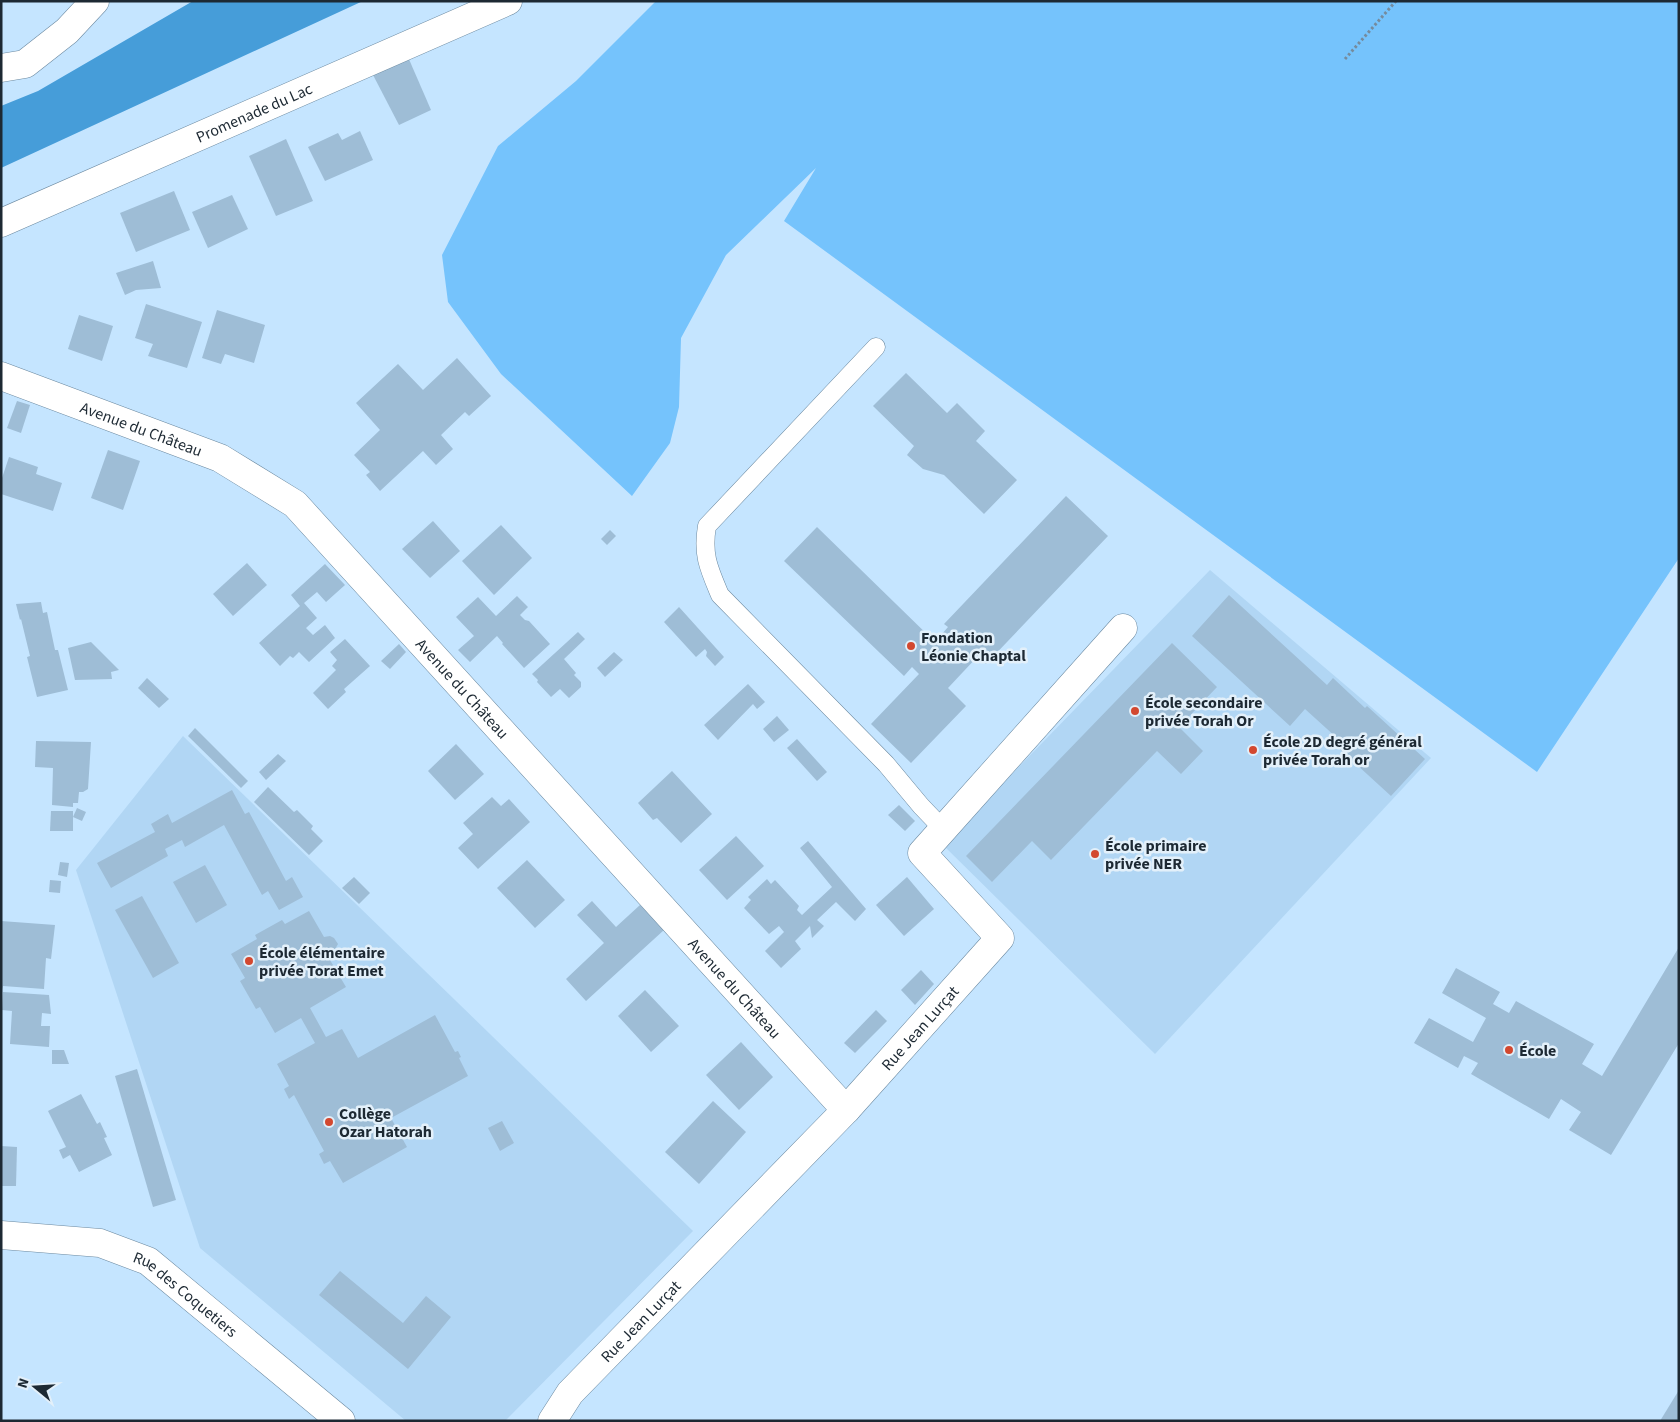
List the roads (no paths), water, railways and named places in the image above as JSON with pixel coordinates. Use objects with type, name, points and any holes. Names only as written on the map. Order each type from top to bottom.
[{"type":"street","points":[[1,68],[25,64],[67,31],[95,1]]},
{"type":"street","name":"Promenade du Lac","points":[[1,223],[508,1]]},
{"type":"street","name":"Avenue du Château","points":[[1,376],[220,458],[295,504],[846,1110]]},
{"type":"street","name":"Rue Jean Lurçat","points":[[552,1421],[570,1393],[846,1110],[1000,938],[922,853],[1124,628]]},
{"type":"street","name":"Rue des Coquetiers","points":[[1,1235],[100,1243],[148,1261],[341,1421]]},
{"type":"lane","points":[[876,347],[707,526],[705,539],[707,566],[720,596],[886,764],[943,830]]},
{"type":"place","name":"Fondation Léonie Chaptal","points":[[911,646]]},
{"type":"place","name":"École secondaire privée Torah Or","points":[[1135,711]]},
{"type":"place","name":"École 2D degré général privée Torah or","points":[[1253,750]]},
{"type":"place","name":"École primaire privée NER","points":[[1095,854]]},
{"type":"place","name":"École élémentaire privée Torat Emet","points":[[249,961]]},
{"type":"place","name":"École","points":[[1509,1050]]},
{"type":"place","name":"Collège Ozar Hatorah","points":[[329,1122]]}]
